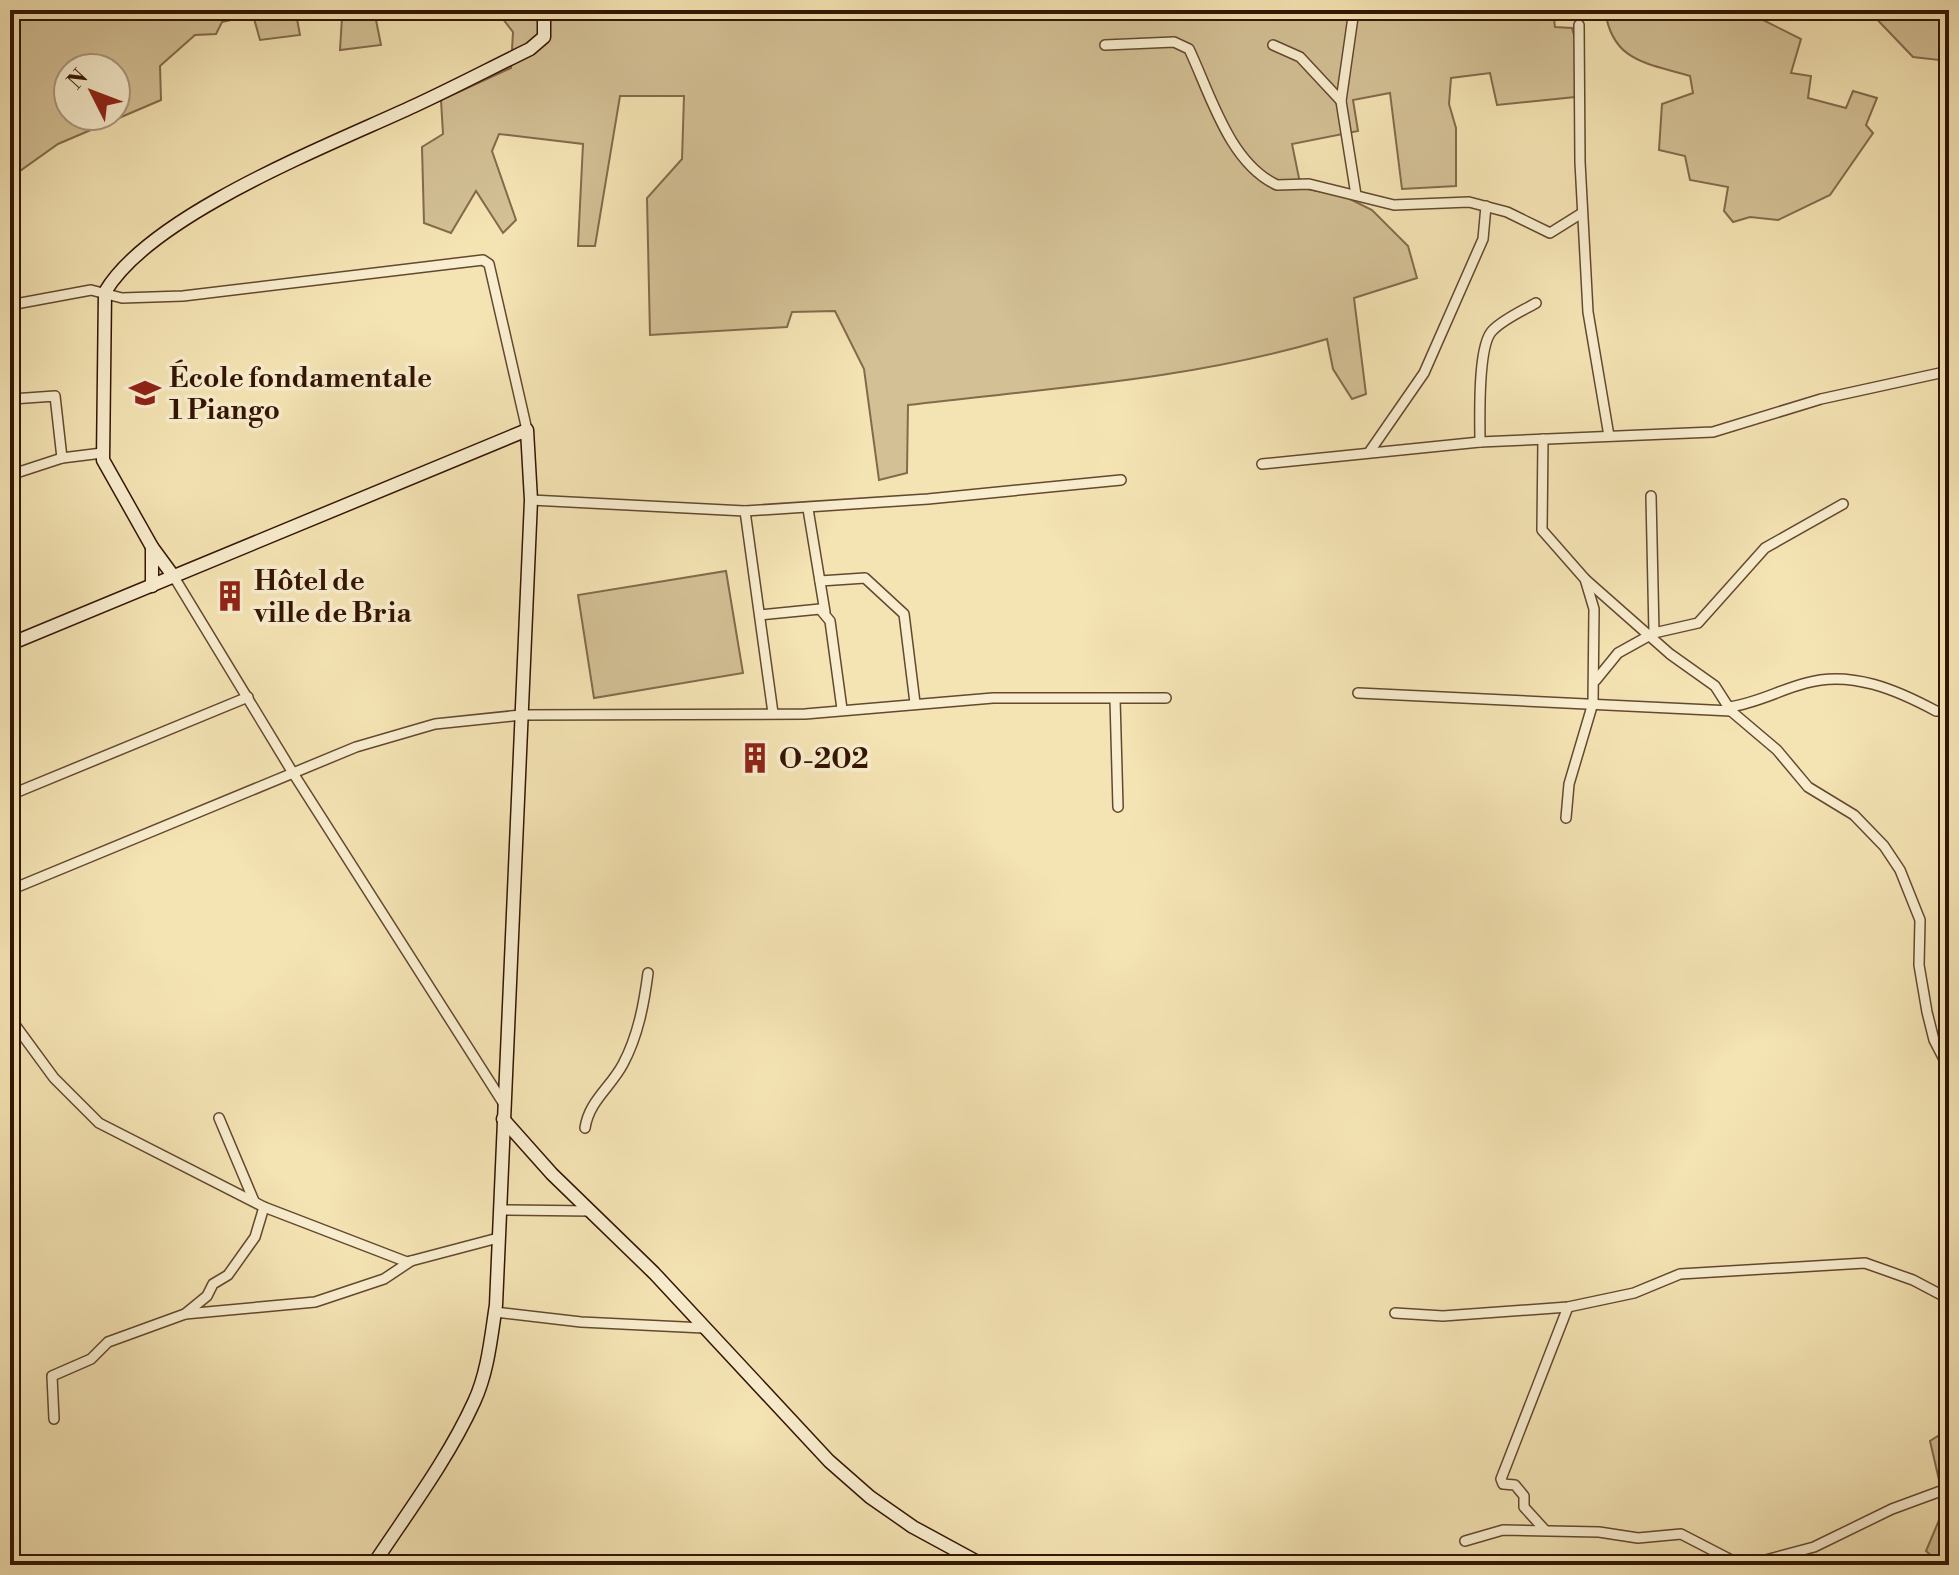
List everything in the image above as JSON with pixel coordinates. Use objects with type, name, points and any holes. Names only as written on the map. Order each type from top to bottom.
[{"type":"main road","points":[[174,577],[152,547],[105,464],[102,453],[105,292],[122,266],[167,229],[316,150],[530,49],[544,37],[544,10]]},
{"type":"main road","points":[[10,644],[465,452],[527,430],[531,500],[495,1312],[487,1362],[474,1403],[429,1480],[374,1564]]},
{"type":"main road","points":[[152,547],[152,586]]},
{"type":"main road","points":[[503,1119],[824,1457],[870,1497],[913,1527],[983,1565]]},
{"type":"street","points":[[1354,10],[1341,101],[1356,195]]},
{"type":"street","points":[[1579,25],[1582,213],[1588,312],[1609,436]]},
{"type":"street","points":[[1105,45],[1182,43],[1189,49],[1234,143],[1270,182],[1284,187],[1309,184],[1394,205],[1462,202],[1486,206],[1513,214],[1550,233],[1582,213]]},
{"type":"street","points":[[1273,45],[1300,57],[1341,101]]},
{"type":"street","points":[[1370,451],[1430,360],[1483,239],[1486,206]]},
{"type":"street","points":[[10,305],[91,290],[122,298],[183,296],[347,274],[486,261],[506,331],[527,430]]},
{"type":"street","points":[[1480,442],[1480,396],[1488,337],[1493,329],[1536,303]]},
{"type":"street","points":[[1262,464],[1480,442],[1713,432],[1821,399],[1949,371]]},
{"type":"street","points":[[12,399],[55,396],[62,458]]},
{"type":"street","points":[[1543,439],[1542,530],[1585,579],[1697,675],[1715,686],[1730,709],[1777,750],[1808,787],[1865,824],[1897,864],[1920,920],[1919,965],[1932,1034],[1949,1069]]},
{"type":"street","points":[[10,475],[62,458],[102,453]]},
{"type":"street","points":[[531,500],[745,511],[808,509],[1121,480]]},
{"type":"street","points":[[1651,496],[1652,635]]},
{"type":"street","points":[[1596,680],[1611,659],[1652,635],[1698,623],[1765,548],[1843,504]]},
{"type":"street","points":[[808,509],[826,615]]},
{"type":"street","points":[[745,511],[773,713]]},
{"type":"street","points":[[174,577],[293,773],[502,1101]]},
{"type":"street","points":[[820,581],[865,578],[904,614],[915,703]]},
{"type":"street","points":[[1566,818],[1568,790],[1593,703],[1596,680],[1594,609],[1585,579]]},
{"type":"street","points":[[760,615],[820,609],[826,615],[836,648],[842,709]]},
{"type":"street","points":[[1358,693],[1730,709],[1753,704],[1807,683],[1843,678],[1865,681],[1936,711],[1949,711]]},
{"type":"street","points":[[10,795],[248,697]]},
{"type":"street","points":[[10,890],[293,773],[414,728],[521,715],[773,713],[993,698],[1166,698]]},
{"type":"street","points":[[1115,699],[1118,807]]},
{"type":"street","points":[[585,1128],[588,1109],[623,1065],[643,1012],[648,973]]},
{"type":"street","points":[[10,1018],[54,1078],[99,1123],[264,1207],[400,1261],[411,1261],[498,1238]]},
{"type":"street","points":[[219,1118],[254,1201]]},
{"type":"street","points":[[185,1314],[207,1296],[213,1284],[228,1275],[255,1237],[264,1207]]},
{"type":"street","points":[[500,1210],[591,1211]]},
{"type":"street","points":[[54,1419],[51,1379],[55,1373],[91,1359],[108,1342],[185,1314],[315,1302],[384,1279],[411,1261]]},
{"type":"street","points":[[1395,1313],[1443,1316],[1568,1307],[1634,1293],[1680,1274],[1865,1263],[1913,1280],[1949,1299]]},
{"type":"street","points":[[1544,1529],[1524,1507],[1524,1496],[1515,1485],[1503,1484],[1501,1479],[1568,1307]]},
{"type":"street","points":[[495,1312],[581,1322],[704,1328]]},
{"type":"street","points":[[1752,1564],[1814,1547],[1892,1509],[1949,1488]]},
{"type":"street","points":[[1465,1541],[1499,1530],[1544,1529],[1638,1538],[1681,1534],[1741,1565]]},
{"type":"street","points":[[374,1564],[456,1561],[490,1565]]},
{"type":"shaded area","points":[[10,10],[374,10],[381,45],[340,50],[342,17],[297,19],[300,35],[260,40],[253,15],[222,22],[216,34],[195,35],[160,66],[161,100],[132,112],[132,52],[52,52],[52,132],[86,132],[58,144],[10,178]]},
{"type":"shaded area","points":[[496,10],[1553,10],[1555,27],[1572,28],[1580,56],[1575,97],[1497,105],[1490,73],[1451,78],[1449,104],[1456,128],[1456,186],[1402,189],[1390,93],[1353,100],[1358,131],[1292,144],[1301,188],[1344,196],[1372,210],[1408,246],[1417,278],[1354,298],[1366,394],[1352,399],[1333,369],[1327,339],[1276,353],[1172,373],[908,405],[907,473],[879,480],[864,369],[835,311],[792,312],[787,327],[650,335],[647,198],[682,159],[684,96],[620,96],[595,246],[578,246],[583,144],[499,134],[492,151],[516,220],[503,233],[476,191],[451,233],[424,223],[422,147],[443,134],[441,100],[511,68],[513,32]]},
{"type":"shaded area","points":[[1605,10],[1757,10],[1761,19],[1801,39],[1791,73],[1811,76],[1808,98],[1846,108],[1853,91],[1877,98],[1866,125],[1873,133],[1830,195],[1778,220],[1750,217],[1733,222],[1724,211],[1728,187],[1690,180],[1685,156],[1659,150],[1662,104],[1693,93],[1690,76],[1634,58],[1615,40]]},
{"type":"shaded area","points":[[1868,10],[1949,10],[1949,38],[1943,38],[1939,60],[1913,57]]},
{"type":"shaded area","points":[[726,571],[743,673],[594,698],[578,595]]},
{"type":"shaded area","points":[[1949,1429],[1949,1565],[1942,1565],[1926,1551],[1945,1506],[1930,1441]]},
{"type":"place","name":"École fondamentale 1 Piango","points":[[145,393]]},
{"type":"place","name":"Hôtel de ville de Bria","points":[[230,596]]},
{"type":"place","name":"O-202","points":[[755,758]]}]
